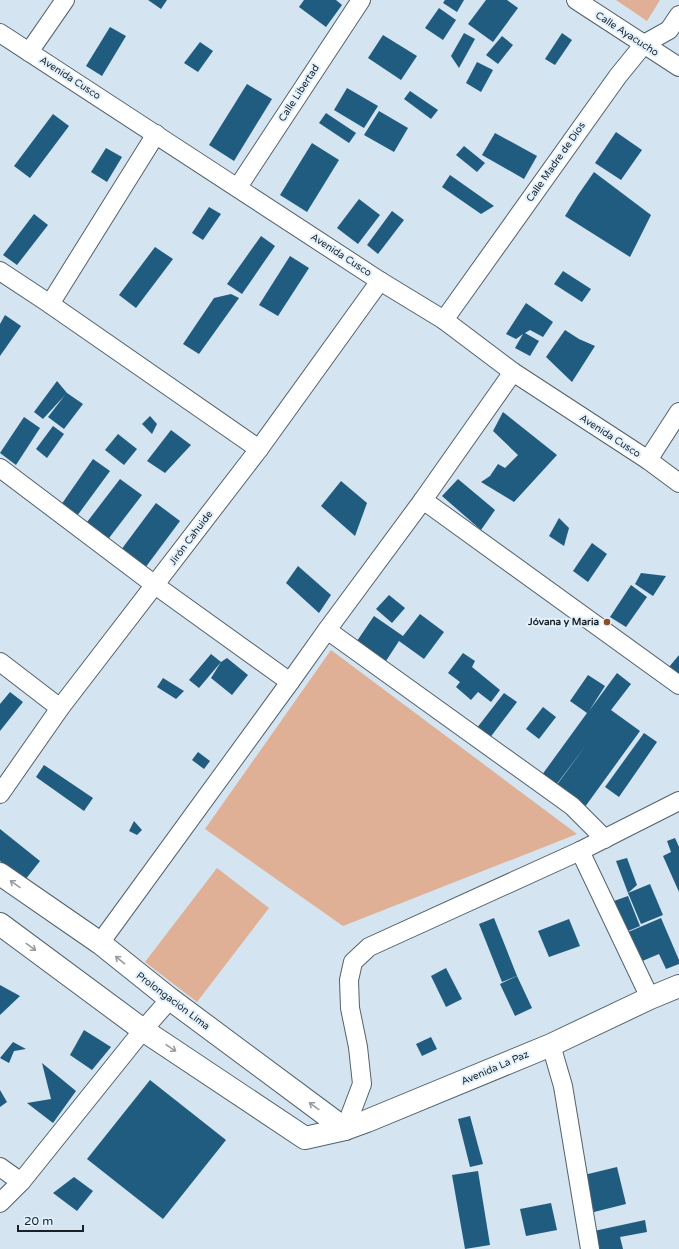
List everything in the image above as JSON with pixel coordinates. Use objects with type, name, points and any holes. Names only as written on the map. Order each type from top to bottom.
[{"type":"street","points":[[29,52],[64,0]]},
{"type":"street","name":"Calle Libertad","points":[[238,187],[361,0]]},
{"type":"street","name":"Calle Ayacucho","points":[[576,0],[679,67]]},
{"type":"street","name":"Calle Madre de Dios","points":[[444,320],[618,76],[644,44],[669,30],[679,15]]},
{"type":"street","name":"Avenida Cusco","points":[[0,33],[380,281],[444,320],[513,372],[648,460],[679,483]]},
{"type":"street","points":[[50,304],[156,134]]},
{"type":"street","points":[[0,271],[259,449]]},
{"type":"street","name":"Jirón Cahuide","points":[[0,794],[60,708],[259,449],[380,281]]},
{"type":"street","points":[[100,944],[423,500],[513,372]]},
{"type":"street","points":[[648,460],[679,412]]},
{"type":"street","points":[[0,468],[155,585],[290,682]]},
{"type":"street","points":[[423,500],[679,685]]},
{"type":"street","points":[[327,630],[572,806],[605,839]]},
{"type":"street","points":[[0,662],[60,708]]},
{"type":"street","points":[[345,1129],[362,1084],[358,1047],[350,1008],[349,980],[353,962],[369,947],[580,851],[679,801]]},
{"type":"street","points":[[580,851],[650,998]]},
{"type":"street","name":"Prolongación Lima","points":[[0,874],[100,944],[170,999],[345,1129]]},
{"type":"street","points":[[0,924],[143,1030]]},
{"type":"street","name":"Avenida La Paz","points":[[143,1030],[306,1138],[345,1129],[367,1121],[551,1045],[650,998],[679,986]]},
{"type":"street","points":[[0,1203],[21,1182],[143,1030],[170,999]]},
{"type":"street","points":[[551,1045],[563,1086],[590,1249]]},
{"type":"street","points":[[0,1166],[21,1182]]},
{"type":"shaded area","points":[[616,0],[660,0],[647,21]]},
{"type":"shaded area","points":[[331,650],[577,834],[343,926],[205,829]]},
{"type":"shaded area","points":[[217,868],[269,908],[197,1002],[145,962]]},
{"type":"building","points":[[148,0],[167,0],[161,9]]},
{"type":"building","points":[[304,0],[336,0],[342,5],[326,27],[299,7]]},
{"type":"building","points":[[445,0],[464,0],[457,12],[443,3]]},
{"type":"building","points":[[486,0],[507,0],[518,8],[493,42],[468,24]]},
{"type":"building","points":[[439,8],[456,20],[443,40],[425,28]]},
{"type":"building","points":[[110,27],[126,36],[102,76],[86,66]]},
{"type":"building","points":[[464,33],[475,39],[459,68],[451,56]]},
{"type":"building","points":[[562,33],[572,40],[555,65],[545,59]]},
{"type":"building","points":[[383,35],[417,56],[401,80],[368,58]]},
{"type":"building","points":[[502,36],[513,45],[498,64],[486,55]]},
{"type":"building","points":[[200,42],[213,51],[198,72],[184,63]]},
{"type":"building","points":[[477,62],[493,70],[481,92],[466,83]]},
{"type":"building","points":[[247,84],[272,99],[234,161],[209,145]]},
{"type":"building","points":[[347,88],[378,106],[364,128],[334,110]]},
{"type":"building","points":[[410,91],[438,110],[431,119],[404,99]]},
{"type":"building","points":[[379,111],[408,128],[394,152],[364,135]]},
{"type":"building","points":[[326,113],[356,133],[349,143],[319,123]]},
{"type":"building","points":[[53,114],[69,126],[30,178],[14,166]]},
{"type":"building","points":[[616,132],[642,150],[621,180],[595,163]]},
{"type":"building","points":[[495,133],[537,156],[524,179],[482,155]]},
{"type":"building","points":[[312,143],[339,160],[307,212],[280,195]]},
{"type":"building","points":[[464,146],[485,163],[477,172],[456,155]]},
{"type":"building","points":[[106,148],[122,157],[107,182],[91,172]]},
{"type":"building","points":[[594,172],[651,215],[630,257],[565,216]]},
{"type":"building","points":[[450,175],[494,206],[481,214],[442,187]]},
{"type":"building","points":[[359,199],[380,215],[358,244],[337,228]]},
{"type":"building","points":[[209,207],[221,214],[203,240],[192,233]]},
{"type":"building","points":[[392,211],[404,220],[378,254],[367,245]]},
{"type":"building","points":[[34,214],[48,225],[17,265],[3,255]]},
{"type":"building","points":[[261,236],[275,246],[242,294],[227,284]]},
{"type":"building","points":[[155,247],[173,259],[136,308],[119,295]]},
{"type":"building","points":[[290,256],[309,268],[278,316],[259,305]]},
{"type":"building","points":[[563,271],[591,289],[582,302],[554,284]]},
{"type":"building","points":[[231,294],[239,298],[199,354],[183,344],[214,298]]},
{"type":"building","points":[[526,303],[553,322],[543,337],[530,330],[525,333],[539,341],[530,356],[515,348],[523,334],[516,339],[506,334]]},
{"type":"building","points":[[5,315],[21,326],[0,356],[0,324]]},
{"type":"building","points":[[565,330],[579,339],[595,346],[572,382],[546,357]]},
{"type":"building","points":[[57,381],[67,393],[83,404],[64,429],[48,417],[65,395],[43,419],[34,412]]},
{"type":"building","points":[[503,412],[557,455],[514,502],[481,482],[490,476],[498,464],[505,468],[518,455],[493,431]]},
{"type":"building","points":[[150,416],[157,424],[152,434],[142,424]]},
{"type":"building","points":[[24,417],[40,428],[16,465],[0,453]]},
{"type":"building","points":[[53,426],[64,434],[47,458],[36,449]]},
{"type":"building","points":[[171,430],[191,445],[165,473],[147,461]]},
{"type":"building","points":[[118,434],[137,449],[124,465],[105,450]]},
{"type":"building","points":[[93,459],[110,471],[77,516],[61,505]]},
{"type":"building","points":[[120,479],[142,495],[106,542],[84,526]]},
{"type":"building","points":[[458,479],[495,510],[481,530],[442,496]]},
{"type":"building","points":[[341,481],[367,503],[355,536],[321,506]]},
{"type":"building","points":[[156,503],[180,521],[145,568],[121,550]]},
{"type":"building","points":[[559,518],[569,528],[564,546],[549,536]]},
{"type":"building","points":[[592,543],[607,554],[588,582],[573,571]]},
{"type":"building","points":[[298,566],[331,595],[319,613],[286,583]]},
{"type":"building","points":[[641,573],[666,576],[653,596],[635,584]]},
{"type":"building","points":[[631,585],[647,597],[626,627],[610,617]]},
{"type":"building","points":[[389,595],[405,608],[392,623],[376,609]]},
{"type":"building","points":[[420,614],[444,632],[424,659],[399,641],[386,661],[357,641],[374,616],[403,636]]},
{"type":"building","points":[[463,653],[475,661],[472,667],[500,690],[491,702],[478,692],[471,700],[456,687],[460,682],[448,673]]},
{"type":"building","points":[[211,654],[221,662],[199,688],[189,680]]},
{"type":"building","points":[[679,655],[679,677],[669,667]]},
{"type":"building","points":[[227,658],[248,675],[232,695],[211,678],[221,662]]},
{"type":"building","points":[[617,673],[631,684],[611,710],[640,731],[582,811],[553,790],[587,744],[553,789],[539,779],[587,713],[570,701],[588,675],[605,686],[589,711]]},
{"type":"building","points":[[163,678],[184,691],[176,699],[157,687]]},
{"type":"building","points":[[10,692],[23,702],[0,731],[0,704]]},
{"type":"building","points":[[504,693],[517,702],[486,743],[473,733]]},
{"type":"building","points":[[543,707],[556,717],[539,739],[526,729]]},
{"type":"building","points":[[644,733],[657,742],[619,797],[605,787]]},
{"type":"building","points":[[198,752],[210,761],[204,769],[192,760]]},
{"type":"building","points":[[44,765],[93,798],[84,811],[36,777]]},
{"type":"building","points":[[134,821],[142,830],[137,835],[129,831]]},
{"type":"building","points":[[0,829],[40,861],[25,880],[0,861]]},
{"type":"building","points":[[675,838],[679,847],[679,892],[663,856],[671,852],[667,841]]},
{"type":"building","points":[[627,858],[637,885],[628,893],[616,861]]},
{"type":"building","points":[[650,884],[663,915],[641,924],[628,893]]},
{"type":"building","points":[[628,896],[640,926],[626,932],[614,901]]},
{"type":"building","points":[[494,918],[517,976],[502,982],[479,924]]},
{"type":"building","points":[[661,918],[679,960],[679,964],[666,969],[659,954],[640,962],[626,933]]},
{"type":"building","points":[[569,919],[580,946],[549,957],[538,931]]},
{"type":"building","points":[[446,968],[462,999],[446,1007],[431,976]]},
{"type":"building","points":[[517,976],[532,1008],[515,1016],[500,984]]},
{"type":"building","points":[[0,985],[20,996],[0,1015]]},
{"type":"building","points":[[84,1030],[111,1047],[92,1070],[70,1055]]},
{"type":"building","points":[[431,1037],[437,1049],[422,1056],[416,1044]]},
{"type":"building","points":[[13,1042],[26,1049],[14,1051],[9,1063],[0,1058]]},
{"type":"building","points":[[42,1063],[76,1091],[53,1123],[27,1103],[51,1099]]},
{"type":"building","points":[[150,1080],[226,1140],[163,1219],[87,1159]]},
{"type":"building","points":[[0,1090],[7,1102],[0,1107]]},
{"type":"building","points":[[470,1116],[483,1164],[470,1167],[458,1119]]},
{"type":"building","points":[[617,1167],[626,1204],[594,1212],[584,1175]]},
{"type":"building","points":[[478,1171],[490,1245],[465,1249],[452,1175]]},
{"type":"building","points":[[74,1177],[93,1191],[77,1211],[53,1193]]},
{"type":"building","points":[[551,1203],[557,1230],[526,1236],[520,1209]]},
{"type":"building","points":[[645,1220],[647,1232],[620,1237],[623,1249],[597,1249],[594,1231]]},
{"type":"place","name":"Jóvana y Maria","points":[[607,622]]}]
